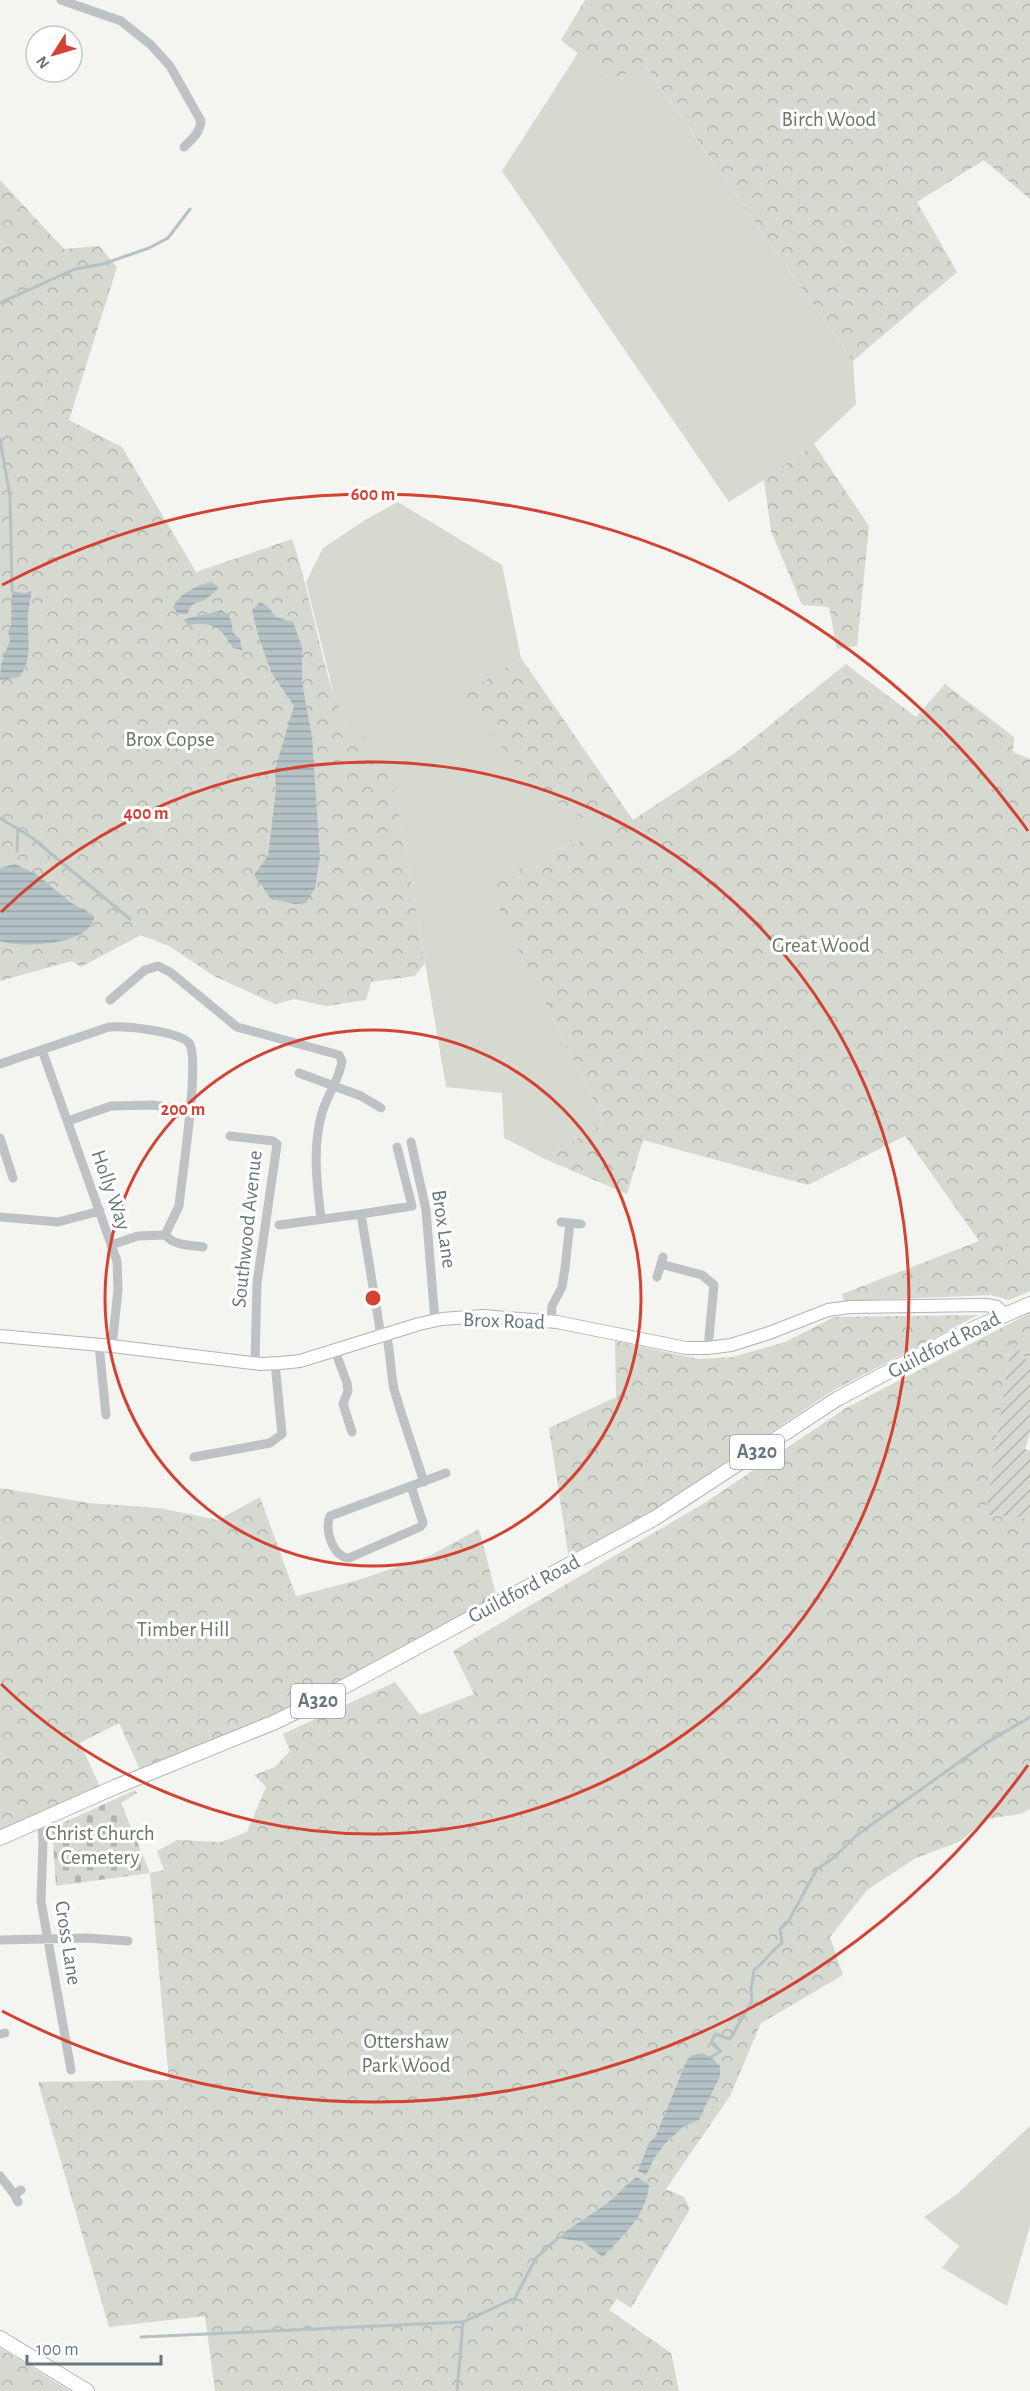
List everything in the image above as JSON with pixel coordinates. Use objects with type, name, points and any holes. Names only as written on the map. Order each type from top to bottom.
[{"type":"main road","name":"Guildford Road","points":[[0,1838],[115,1787],[275,1722],[328,1695],[655,1518],[837,1399],[948,1341],[1030,1304]]},
{"type":"main road","points":[[0,2338],[87,2391]]},
{"type":"street","points":[[61,0],[121,21],[162,57],[201,122],[195,136],[184,147]]},
{"type":"street","points":[[110,1000],[145,970],[153,966],[163,968],[237,1027],[339,1055],[342,1061],[341,1069],[332,1085],[322,1114],[315,1156],[321,1219]]},
{"type":"street","points":[[0,1064],[109,1027],[126,1026],[187,1041],[194,1061],[189,1110],[178,1206],[165,1235]]},
{"type":"street","name":"Holly Way","points":[[42,1050],[117,1261],[118,1280],[105,1345],[109,1412]]},
{"type":"street","points":[[299,1073],[361,1096],[381,1108]]},
{"type":"street","points":[[68,1121],[111,1106],[153,1105],[189,1110]]},
{"type":"street","name":"Southwood Avenue","points":[[230,1136],[273,1141],[277,1144],[256,1283],[255,1363]]},
{"type":"street","points":[[0,1140],[13,1178]]},
{"type":"street","name":"Brox Lane","points":[[411,1142],[426,1210],[435,1321]]},
{"type":"street","points":[[279,1225],[412,1206],[397,1147]]},
{"type":"street","points":[[0,1217],[58,1222],[99,1211]]},
{"type":"street","points":[[361,1215],[383,1335],[390,1348],[390,1370],[424,1482]]},
{"type":"street","points":[[551,1322],[552,1306],[562,1287],[566,1268],[565,1222],[581,1224]]},
{"type":"street","points":[[111,1245],[138,1236],[165,1235],[177,1243],[203,1247]]},
{"type":"street","points":[[657,1277],[662,1261],[702,1275],[714,1285],[708,1348]]},
{"type":"street","name":"Brox Road","points":[[0,1336],[105,1345],[255,1363],[275,1363],[300,1361],[435,1321],[483,1316],[551,1322],[686,1348],[708,1348],[737,1343],[828,1310],[850,1307],[977,1304],[997,1307],[1004,1314]]},
{"type":"street","points":[[335,1351],[347,1383],[348,1391],[343,1404],[352,1432]]},
{"type":"street","points":[[194,1457],[270,1443],[282,1434],[275,1363]]},
{"type":"street","points":[[411,1486],[422,1514],[423,1523],[420,1527],[349,1557],[342,1557],[336,1552],[328,1531],[327,1522],[330,1516],[446,1473]]},
{"type":"street","name":"Cross Lane","points":[[39,1822],[43,1835],[41,1901],[71,2070]]},
{"type":"street","points":[[0,1940],[128,1941]]},
{"type":"street","points":[[0,2176],[18,2195]]},
{"type":"green space","name":"Birch Wood","points":[[585,0],[1030,0],[1030,199],[984,160],[917,202],[957,272],[853,361],[646,67],[610,79],[561,40]]},
{"type":"green space","points":[[578,53],[610,79],[645,66],[853,361],[856,404],[814,444],[729,502],[502,171]]},
{"type":"green space","name":"Brox Copse","points":[[0,180],[64,249],[99,246],[117,267],[69,420],[122,447],[196,572],[292,539],[340,713],[350,736],[365,737],[386,766],[402,826],[425,963],[415,976],[371,982],[366,1000],[326,1006],[294,999],[275,1004],[214,976],[169,946],[141,935],[81,967],[72,961],[0,981]]},
{"type":"green space","points":[[814,444],[869,526],[857,646],[837,649],[829,607],[802,605],[771,531],[764,480]]},
{"type":"green space","points":[[398,502],[502,565],[521,658],[459,698],[546,796],[607,832],[552,852],[492,896],[604,1122],[545,1159],[504,1138],[502,1093],[446,1087],[402,826],[338,711],[306,582],[323,548],[365,520]]},
{"type":"green space","name":"Great Wood","points":[[521,658],[633,820],[739,750],[846,664],[916,717],[945,684],[1014,737],[1013,752],[1030,759],[1030,1291],[1009,1300],[991,1295],[844,1301],[842,1294],[979,1241],[905,1136],[808,1185],[643,1140],[627,1194],[545,1159],[604,1122],[492,896],[501,879],[552,852],[606,832],[546,796],[458,698]]},
{"type":"green space","name":"Ottershaw Park Wood","points":[[1030,1313],[1030,1365],[1012,1340],[985,1515],[1030,1518],[1030,1809],[1020,1814],[987,1819],[959,1842],[916,1858],[867,1890],[830,1937],[843,1975],[761,2023],[730,2096],[666,2189],[684,2197],[690,2209],[631,2308],[617,2299],[609,2310],[671,2353],[679,2391],[215,2391],[205,2316],[109,2327],[38,2082],[169,2080],[150,1873],[164,1870],[157,1851],[177,1840],[221,1842],[247,1832],[266,1787],[254,1775],[275,1767],[290,1751],[283,1734],[395,1682],[420,1715],[474,1694],[453,1651],[706,1502],[846,1408]],"holes":[[[701,2053],[720,2076],[699,2120],[683,2127],[665,2144],[646,2174],[649,2143],[656,2135],[686,2062],[691,2055]],[[637,2177],[604,2256],[583,2242],[558,2238],[608,2202]]]},
{"type":"green space","points":[[978,1315],[832,1391],[641,1520],[569,1559],[549,1428],[616,1397],[615,1341],[699,1359],[733,1357],[785,1342],[834,1317]]},
{"type":"green space","points":[[1012,1339],[1030,1365],[1030,1432],[1025,1449],[1030,1451],[1030,1518],[985,1515]]},
{"type":"green space","name":"Timber Hill","points":[[0,1488],[89,1503],[159,1508],[218,1520],[260,1497],[296,1596],[355,1581],[429,1556],[479,1529],[497,1598],[464,1613],[294,1707],[140,1770],[119,1723],[80,1743],[100,1787],[0,1831]]},
{"type":"green space","name":"Christ Church Cemetery","points":[[135,1790],[137,1793],[121,1803],[150,1873],[56,1886],[52,1828]]},
{"type":"green space","points":[[1030,2126],[1030,2226],[1007,2306],[942,2268],[959,2246],[924,2217],[957,2194]]},
{"type":"green space","points":[[0,2348],[70,2391],[0,2391]]},
{"type":"shaded area","points":[[211,582],[219,587],[204,600],[193,605],[188,614],[178,614],[173,607],[184,594]]},
{"type":"shaded area","points":[[12,591],[24,593],[32,591],[28,615],[28,655],[20,677],[0,680],[1,665],[10,640],[8,631],[11,626]]},
{"type":"shaded area","points":[[260,602],[268,607],[276,617],[293,622],[302,647],[302,683],[312,737],[320,857],[315,888],[306,903],[295,904],[271,899],[254,875],[268,856],[276,791],[275,769],[294,706],[271,672],[258,635],[252,610]]},
{"type":"shaded area","points":[[221,610],[229,616],[233,633],[240,639],[242,650],[233,648],[220,630],[215,627],[203,624],[187,625],[184,620]]},
{"type":"shaded area","points":[[15,864],[36,874],[70,902],[94,916],[91,926],[70,939],[54,942],[23,945],[0,941],[0,868]]},
{"type":"shaded area","points":[[701,2053],[711,2057],[720,2066],[720,2076],[699,2120],[683,2127],[665,2144],[646,2175],[638,2171],[649,2143],[656,2135],[686,2062],[691,2055]]},
{"type":"shaded area","points":[[637,2177],[649,2185],[644,2206],[633,2224],[603,2257],[583,2242],[558,2238],[608,2202]]},
{"type":"waterway","points":[[0,303],[75,269],[103,264],[149,248],[168,238],[190,209]]},
{"type":"waterway","points":[[0,439],[10,496],[12,591]]},
{"type":"waterway","points":[[0,818],[31,837],[130,919]]},
{"type":"waterway","points":[[17,851],[18,829]]},
{"type":"waterway","points":[[711,2057],[721,2051],[711,2043],[715,2034],[730,2039],[752,2001],[754,1970],[782,1943],[780,1929],[788,1922],[817,1869],[832,1859],[857,1835],[986,1743],[1030,1717]]},
{"type":"waterway","points":[[141,2337],[463,2322],[515,2298],[536,2258],[558,2238]]},
{"type":"waterway","points":[[457,2391],[463,2322]]}]
